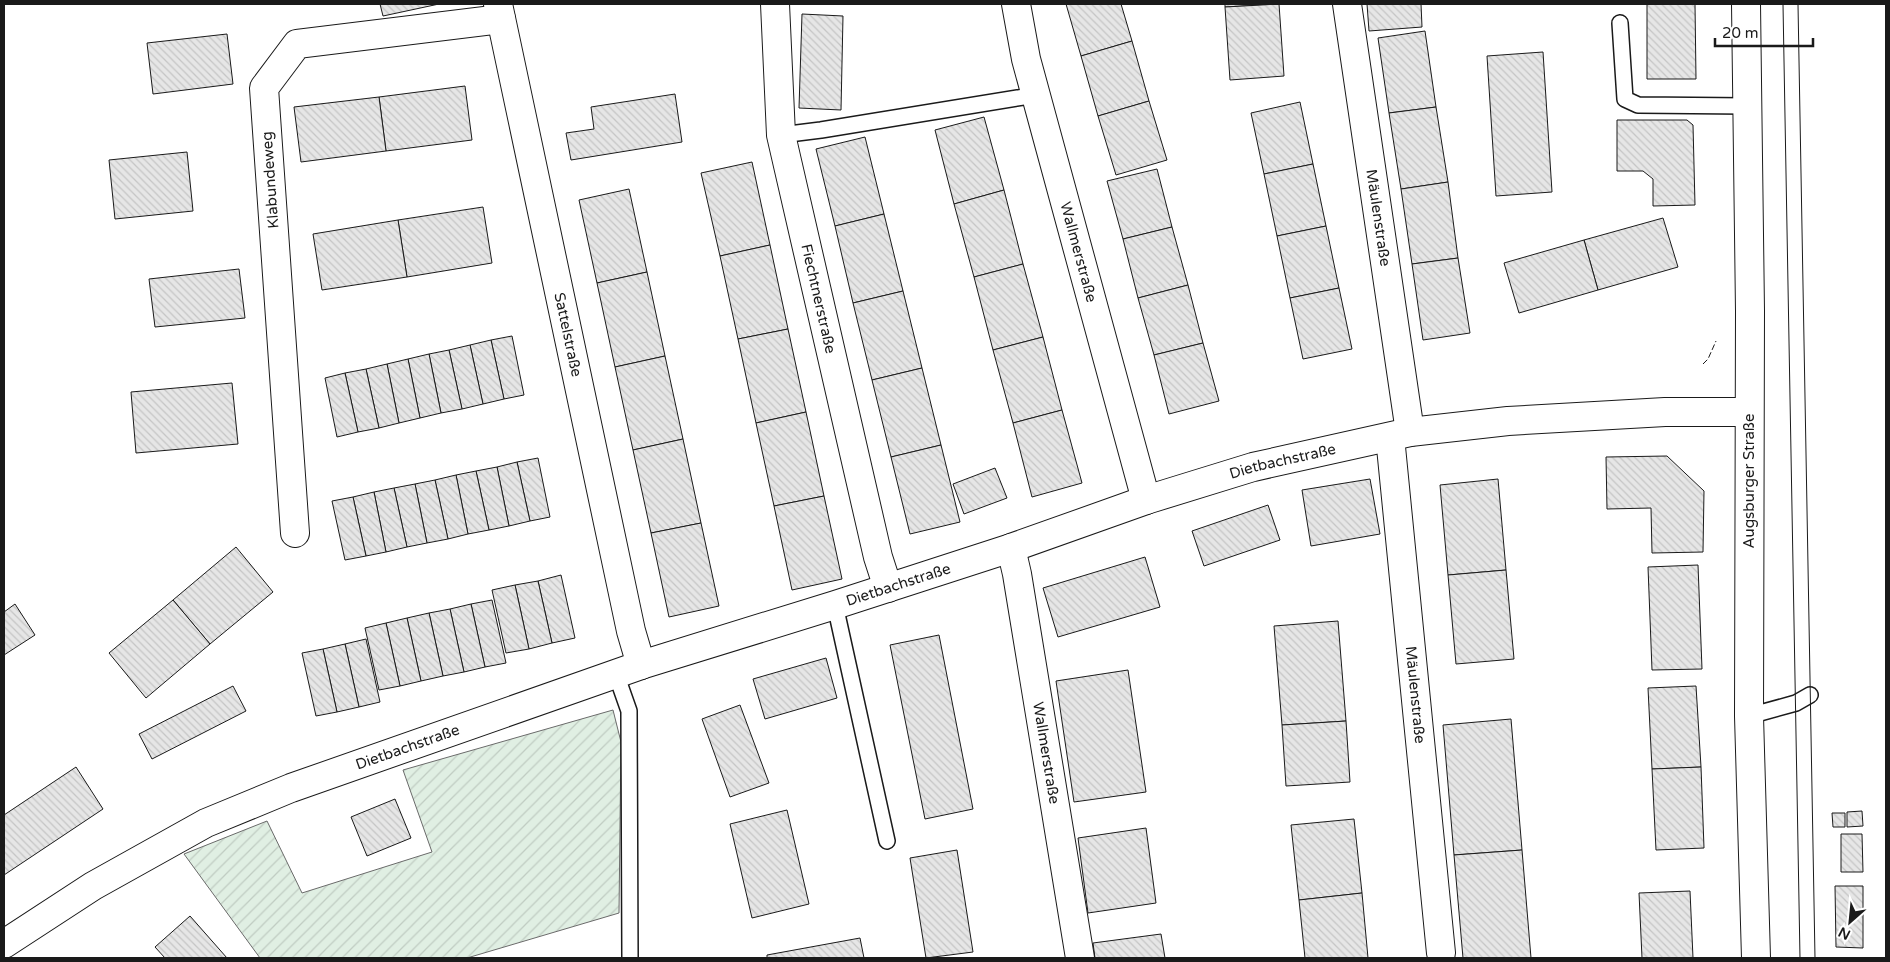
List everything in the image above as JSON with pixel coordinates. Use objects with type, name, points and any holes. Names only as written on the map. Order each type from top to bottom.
[{"type":"street","name":"Fiechtnerstraße","points":[[775,4],[782,135],[878,557],[888,588]]},
{"type":"street","name":"Wallmerstraße","points":[[1016,4],[1026,59],[1146,500]]},
{"type":"street","name":"Mäulenstraße","points":[[1347,4],[1400,434],[1441,953]]},
{"type":"street","name":"Augsburger Straße","points":[[1746,4],[1750,310],[1749,716],[1756,958]]},
{"type":"street","name":"Klabundeweg","points":[[295,533],[264,88],[297,44],[500,11]]},
{"type":"street","name":"Sattelstraße","points":[[500,11],[629,622],[628,669]]},
{"type":"street","name":"Dietbachstraße","points":[[4,944],[93,886],[206,823],[291,788],[628,669],[888,588],[1011,548],[1146,500],[1253,467],[1400,434],[1518,421],[1664,412],[1749,412]]},
{"type":"street","name":"Wallmerstraße","points":[[1011,548],[1017,574],[1080,958]]},
{"type":"lane","points":[[1620,23],[1625,99],[1638,106],[1747,106]]},
{"type":"lane","points":[[782,135],[1036,94]]},
{"type":"lane","name":"Dietbachstraße","points":[[835,605],[888,841]]},
{"type":"lane","points":[[628,669],[630,958]]},
{"type":"lane","points":[[1749,716],[1796,703],[1810,695]]},
{"type":"green space","points":[[613,710],[621,742],[619,913],[467,958],[260,958],[184,854],[267,821],[302,893],[432,852],[403,770]]},
{"type":"building","points":[[380,4],[439,4],[383,16]]},
{"type":"building","points":[[1066,4],[1121,4],[1132,41],[1081,56]]},
{"type":"building","points":[[1225,4],[1279,4],[1225,7]]},
{"type":"building","points":[[1279,4],[1284,76],[1230,80],[1225,7]]},
{"type":"building","points":[[1367,4],[1421,4],[1422,27],[1369,31]]},
{"type":"building","points":[[1647,4],[1695,4],[1696,79],[1647,79]]},
{"type":"building","points":[[802,14],[843,16],[841,110],[799,108]]},
{"type":"building","points":[[1425,31],[1436,107],[1389,113],[1378,38]]},
{"type":"building","points":[[227,34],[233,84],[153,94],[147,43]]},
{"type":"building","points":[[1132,41],[1149,101],[1098,116],[1081,56]]},
{"type":"building","points":[[1543,52],[1552,192],[1496,196],[1487,56]]},
{"type":"building","points":[[465,86],[472,140],[386,151],[379,97]]},
{"type":"building","points":[[675,94],[682,142],[571,160],[566,133],[594,129],[591,107]]},
{"type":"building","points":[[379,97],[386,151],[301,162],[294,107]]},
{"type":"building","points":[[1149,101],[1167,160],[1116,175],[1098,116]]},
{"type":"building","points":[[1300,102],[1313,164],[1264,174],[1251,113]]},
{"type":"building","points":[[1436,107],[1448,182],[1401,189],[1389,113]]},
{"type":"building","points":[[984,117],[1004,190],[954,204],[935,130]]},
{"type":"building","points":[[1617,120],[1687,120],[1693,125],[1695,205],[1653,206],[1653,179],[1643,171],[1617,171]]},
{"type":"building","points":[[865,137],[884,214],[835,226],[816,149]]},
{"type":"building","points":[[187,152],[193,211],[115,219],[109,160]]},
{"type":"building","points":[[752,162],[770,245],[720,256],[701,173]]},
{"type":"building","points":[[1313,164],[1326,226],[1277,236],[1264,174]]},
{"type":"building","points":[[1157,169],[1172,227],[1123,239],[1107,181]]},
{"type":"building","points":[[1448,182],[1458,258],[1412,264],[1401,189]]},
{"type":"building","points":[[629,189],[647,272],[597,283],[579,200]]},
{"type":"building","points":[[1004,190],[1023,264],[974,277],[954,204]]},
{"type":"building","points":[[483,207],[492,263],[407,277],[398,220]]},
{"type":"building","points":[[884,214],[903,291],[853,303],[835,226]]},
{"type":"building","points":[[1663,218],[1678,267],[1598,290],[1584,240]]},
{"type":"building","points":[[398,220],[407,277],[322,290],[313,234]]},
{"type":"building","points":[[1326,226],[1339,288],[1290,298],[1277,236]]},
{"type":"building","points":[[1172,227],[1188,285],[1138,298],[1123,239]]},
{"type":"building","points":[[1584,240],[1598,290],[1519,313],[1504,263]]},
{"type":"building","points":[[770,245],[788,329],[738,339],[720,256]]},
{"type":"building","points":[[1458,258],[1470,333],[1423,340],[1412,264]]},
{"type":"building","points":[[1023,264],[1043,337],[993,350],[974,277]]},
{"type":"building","points":[[239,269],[245,318],[155,327],[149,279]]},
{"type":"building","points":[[647,272],[665,356],[615,367],[597,283]]},
{"type":"building","points":[[1188,285],[1203,343],[1154,355],[1138,298]]},
{"type":"building","points":[[1339,288],[1352,349],[1303,359],[1290,298]]},
{"type":"building","points":[[903,291],[922,368],[872,380],[853,303]]},
{"type":"building","points":[[788,329],[806,412],[756,423],[738,339]]},
{"type":"building","points":[[512,336],[524,395],[504,399],[491,340]]},
{"type":"building","points":[[1043,337],[1062,410],[1013,423],[993,350]]},
{"type":"building","points":[[491,340],[504,399],[483,404],[470,345]]},
{"type":"building","points":[[1203,343],[1219,401],[1169,414],[1154,355]]},
{"type":"building","points":[[470,345],[483,404],[462,409],[449,350]]},
{"type":"building","points":[[449,350],[462,409],[441,413],[429,354]]},
{"type":"building","points":[[429,354],[441,413],[420,418],[408,359]]},
{"type":"building","points":[[665,356],[683,439],[633,450],[615,367]]},
{"type":"building","points":[[408,359],[420,418],[399,423],[387,364]]},
{"type":"building","points":[[387,364],[399,423],[379,428],[366,369]]},
{"type":"building","points":[[922,368],[941,445],[891,457],[872,380]]},
{"type":"building","points":[[366,369],[379,428],[358,432],[345,373]]},
{"type":"building","points":[[345,373],[358,432],[337,437],[325,378]]},
{"type":"building","points":[[232,383],[238,444],[136,453],[131,392]]},
{"type":"building","points":[[1062,410],[1082,483],[1032,497],[1013,423]]},
{"type":"building","points":[[806,412],[824,496],[774,506],[756,423]]},
{"type":"building","points":[[683,439],[701,523],[651,533],[633,450]]},
{"type":"building","points":[[941,445],[960,522],[910,534],[891,457]]},
{"type":"building","points":[[1667,456],[1704,491],[1703,552],[1652,553],[1651,508],[1607,509],[1606,457]]},
{"type":"building","points":[[538,458],[550,517],[530,521],[517,462]]},
{"type":"building","points":[[517,462],[530,521],[509,526],[497,467]]},
{"type":"building","points":[[497,467],[509,526],[489,530],[476,471]]},
{"type":"building","points":[[995,468],[1007,498],[964,514],[953,484]]},
{"type":"building","points":[[476,471],[489,530],[468,534],[456,475]]},
{"type":"building","points":[[456,475],[468,534],[448,539],[435,480]]},
{"type":"building","points":[[1370,479],[1380,534],[1311,546],[1302,490]]},
{"type":"building","points":[[1498,479],[1506,570],[1448,575],[1440,485]]},
{"type":"building","points":[[435,480],[448,539],[427,543],[415,484]]},
{"type":"building","points":[[415,484],[427,543],[407,547],[394,488]]},
{"type":"building","points":[[394,488],[407,547],[386,552],[374,492]]},
{"type":"building","points":[[374,492],[386,552],[366,556],[353,497]]},
{"type":"building","points":[[824,496],[842,579],[792,590],[774,506]]},
{"type":"building","points":[[353,497],[366,556],[345,560],[332,501]]},
{"type":"building","points":[[1268,505],[1280,540],[1204,566],[1192,531]]},
{"type":"building","points":[[701,523],[719,606],[669,617],[651,533]]},
{"type":"building","points":[[236,547],[273,592],[210,644],[173,600]]},
{"type":"building","points":[[1145,557],[1160,607],[1058,637],[1043,588]]},
{"type":"building","points":[[1698,565],[1702,669],[1652,670],[1648,567]]},
{"type":"building","points":[[1506,570],[1514,659],[1456,664],[1448,575]]},
{"type":"building","points":[[561,575],[575,638],[552,643],[538,581]]},
{"type":"building","points":[[538,581],[552,643],[529,649],[515,585]]},
{"type":"building","points":[[515,585],[529,649],[506,653],[492,590]]},
{"type":"building","points":[[173,600],[210,644],[146,698],[109,653]]},
{"type":"building","points":[[492,600],[506,663],[485,667],[471,604]]},
{"type":"building","points":[[15,604],[35,635],[4,655],[4,612]]},
{"type":"building","points":[[471,604],[485,667],[464,672],[450,609]]},
{"type":"building","points":[[450,609],[464,672],[443,676],[429,613]]},
{"type":"building","points":[[429,613],[443,676],[421,681],[407,618]]},
{"type":"building","points":[[407,618],[421,681],[400,686],[386,623]]},
{"type":"building","points":[[1338,621],[1346,721],[1282,725],[1274,626]]},
{"type":"building","points":[[386,623],[400,686],[379,690],[365,628]]},
{"type":"building","points":[[939,635],[973,809],[925,819],[890,645]]},
{"type":"building","points":[[366,639],[380,702],[359,707],[345,644]]},
{"type":"building","points":[[345,644],[359,707],[337,712],[323,649]]},
{"type":"building","points":[[323,649],[337,712],[316,716],[302,653]]},
{"type":"building","points":[[826,658],[837,698],[765,719],[753,679]]},
{"type":"building","points":[[1128,670],[1146,792],[1074,802],[1056,681]]},
{"type":"building","points":[[233,686],[246,711],[152,759],[139,734]]},
{"type":"building","points":[[1696,686],[1701,767],[1652,769],[1648,688]]},
{"type":"building","points":[[740,705],[769,783],[730,797],[702,719]]},
{"type":"building","points":[[1511,719],[1522,850],[1454,855],[1443,725]]},
{"type":"building","points":[[1346,721],[1350,782],[1286,786],[1282,725]]},
{"type":"building","points":[[76,767],[103,809],[4,875],[4,815]]},
{"type":"building","points":[[1701,767],[1704,848],[1656,850],[1652,769]]},
{"type":"building","points":[[395,799],[411,838],[367,856],[351,817]]},
{"type":"building","points":[[787,810],[809,904],[752,918],[730,824]]},
{"type":"building","points":[[1862,811],[1863,826],[1847,827],[1847,812]]},
{"type":"building","points":[[1832,813],[1845,813],[1845,827],[1833,827]]},
{"type":"building","points":[[1354,819],[1362,893],[1299,900],[1291,825]]},
{"type":"building","points":[[1146,828],[1156,903],[1088,913],[1078,838]]},
{"type":"building","points":[[1841,834],[1862,834],[1863,872],[1841,872]]},
{"type":"building","points":[[957,850],[973,952],[926,958],[910,858]]},
{"type":"building","points":[[1522,850],[1531,958],[1463,958],[1454,855]]},
{"type":"building","points":[[1835,886],[1863,886],[1863,948],[1836,947]]},
{"type":"building","points":[[1690,891],[1693,958],[1642,958],[1639,893]]},
{"type":"building","points":[[1362,893],[1368,958],[1305,958],[1299,900]]},
{"type":"building","points":[[190,916],[227,958],[165,958],[155,947]]},
{"type":"building","points":[[1161,934],[1165,958],[1095,958],[1093,943]]},
{"type":"building","points":[[860,938],[864,958],[767,958],[767,955]]},
{"type":"tram line","points":[[1783,4],[1800,958]]},
{"type":"tram line","points":[[1798,4],[1815,958]]},
{"type":"fence","points":[[1703,364],[1708,359],[1716,341]]}]
